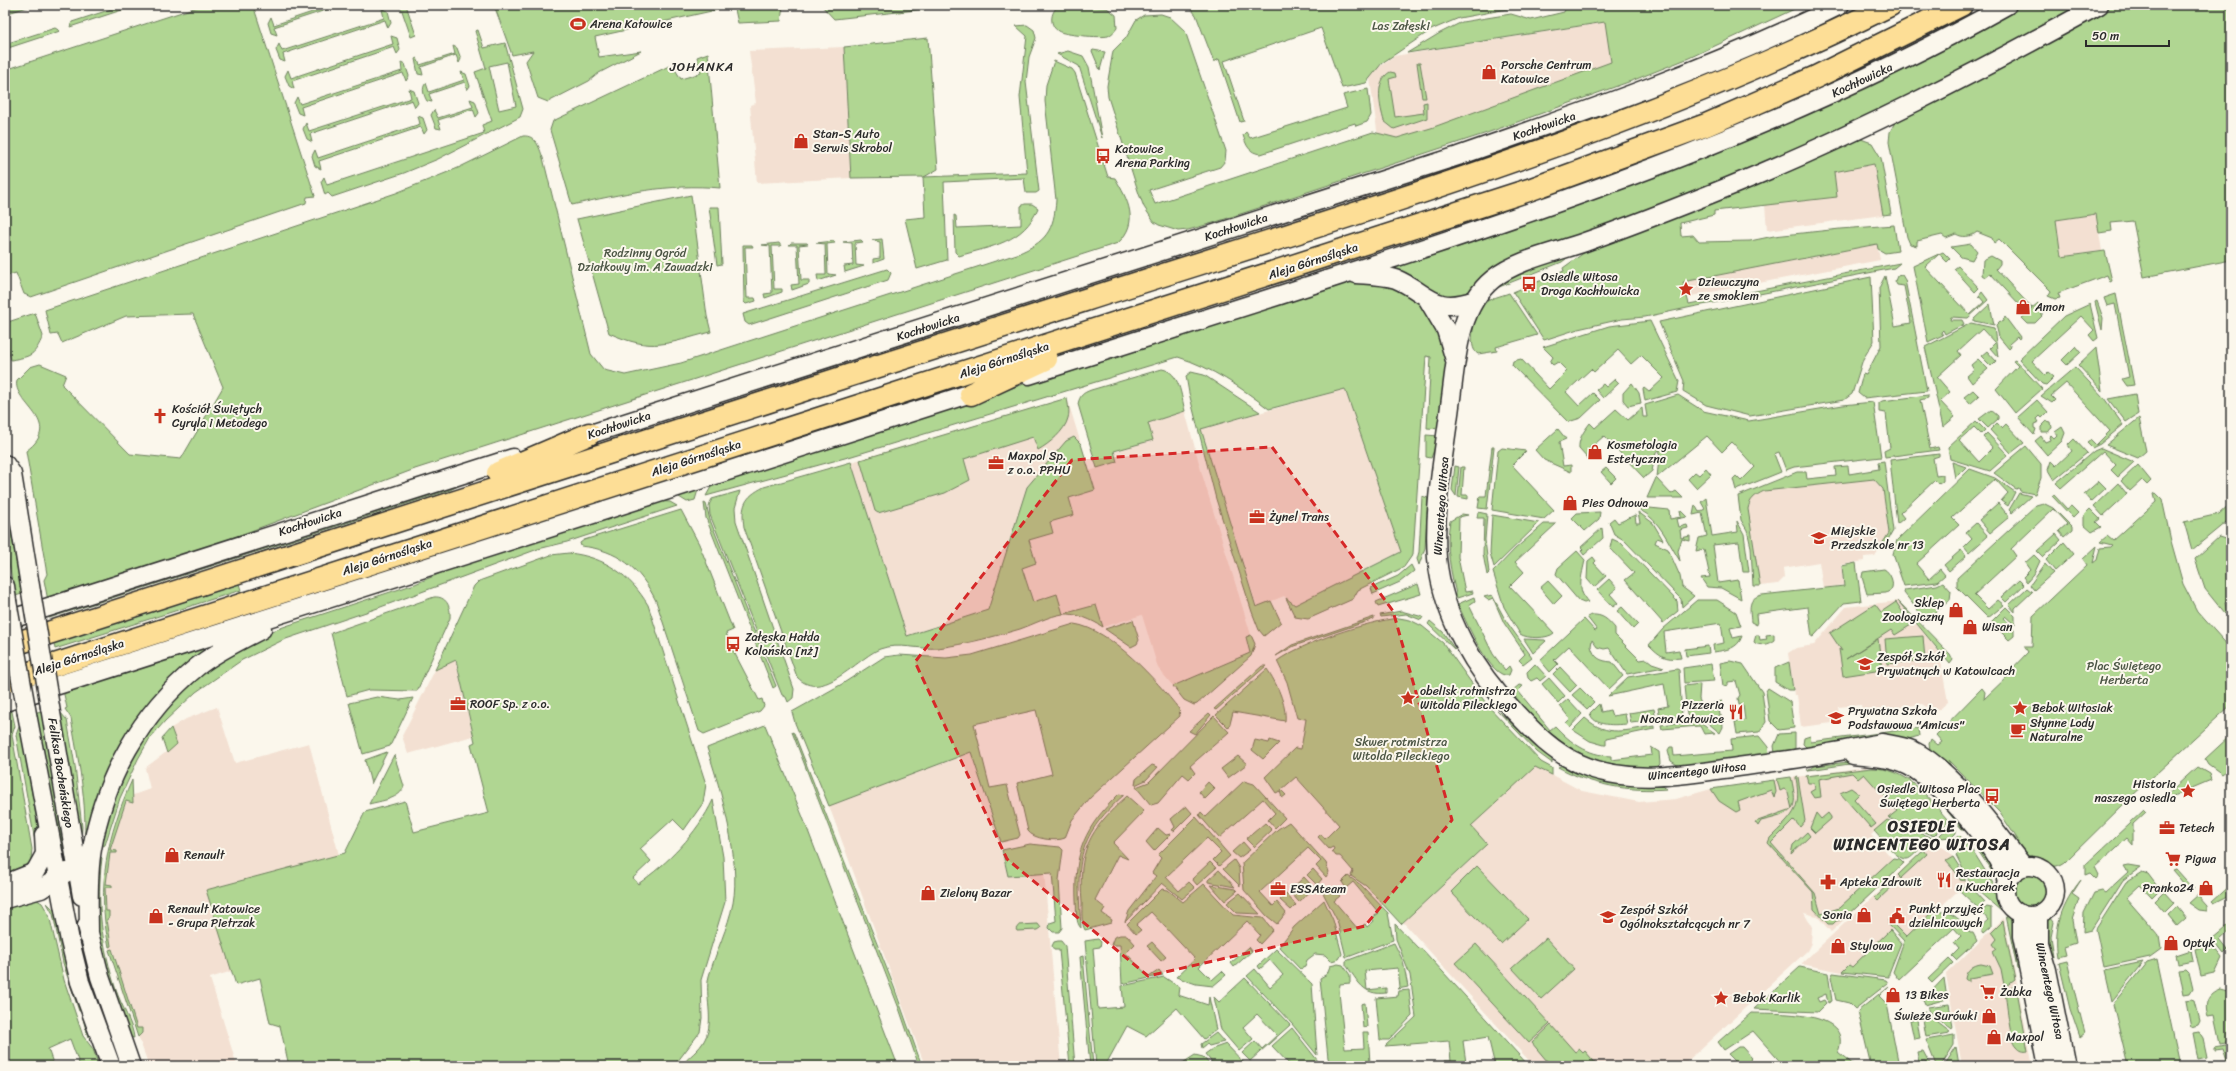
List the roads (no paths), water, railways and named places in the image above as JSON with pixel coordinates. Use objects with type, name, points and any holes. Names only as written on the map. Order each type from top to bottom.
[{"type":"highway","points":[[5,646],[415,513],[1456,180],[1640,116],[1746,72],[1890,5]]},
{"type":"highway","name":"Aleja Górnośląska","points":[[5,681],[1529,190],[1706,125],[1823,74],[1961,5]]},
{"type":"highway","points":[[971,394],[1110,326]]},
{"type":"highway","points":[[415,513],[470,485],[589,434]]},
{"type":"main road","points":[[1756,44],[1813,5]]},
{"type":"main road","name":"Kochłowicka","points":[[5,621],[1458,156],[1596,108],[1756,44],[1840,5]]},
{"type":"main road","name":"Kochłowicka","points":[[309,605],[1510,221],[1715,145],[1850,86],[2007,5]]},
{"type":"main road","points":[[1456,368],[1466,315],[1474,300],[1491,280],[1511,268],[1644,220],[1802,156],[1928,97],[2099,5]]},
{"type":"main road","points":[[1346,274],[1394,279],[1439,304],[1449,306],[1474,300]]},
{"type":"main road","points":[[1427,298],[1446,330],[1456,368]]},
{"type":"main road","name":"Wincentego Witosa","points":[[1456,368],[1436,539],[1441,582],[1452,619],[1478,667],[1497,694],[1540,738],[1560,754],[1583,766],[1611,774],[1647,777],[1700,773],[1832,753],[1882,743],[1912,750],[1934,765],[1963,792],[2024,867]]},
{"type":"main road","name":"Feliksa Bocheńskiego","points":[[8,469],[89,937],[100,977],[131,1066]]},
{"type":"main road","name":"Feliksa Bocheńskiego","points":[[6,593],[64,910],[80,982],[111,1066]]},
{"type":"main road","points":[[5,702],[309,605]]},
{"type":"main road","points":[[89,937],[90,875],[98,820],[107,790],[134,737],[173,688],[198,667],[224,649],[309,605]]},
{"type":"main road","name":"Wincentego Witosa","points":[[1832,753],[1892,759],[1910,766],[1925,777],[1950,800],[1996,854],[2004,868],[2007,881]]},
{"type":"main road","points":[[5,884],[35,872],[41,864],[45,854],[43,798]]},
{"type":"main road","points":[[5,899],[40,889],[59,878],[72,865],[74,855]]},
{"type":"main road","points":[[2031,866],[2044,870],[2053,880],[2055,888],[2052,904],[2031,915],[2009,905],[2005,889],[2007,881],[2017,870],[2024,867],[2031,866]]},
{"type":"main road","points":[[40,889],[57,901],[64,910]]},
{"type":"main road","name":"Wincentego Witosa","points":[[2031,915],[2022,936],[2048,1066]]},
{"type":"main road","name":"Wincentego Witosa","points":[[2031,915],[2048,970],[2066,1066]]},
{"type":"place","name":"Arena Katowice","points":[[578,24]]},
{"type":"place","name":"Porsche Centrum Katowice","points":[[1489,72]]},
{"type":"place","name":"Stan-S Auto Serwis Skrobol","points":[[801,141]]},
{"type":"place","name":"Katowice Arena Parking","points":[[1103,156]]},
{"type":"place","name":"Osiedle Witosa Droga Kochłowicka","points":[[1529,284]]},
{"type":"place","name":"Dziewczyna ze smokiem","points":[[1686,289]]},
{"type":"place","name":"Amon","points":[[2023,307]]},
{"type":"place","name":"Kościół Świętych Cyryla i Metodego","points":[[160,416]]},
{"type":"place","name":"Kosmetologia Estetyczna","points":[[1595,452]]},
{"type":"place","name":"Maxpol Sp. z o.o. PPHU","points":[[996,463]]},
{"type":"place","name":"Pies Odnowa","points":[[1570,503]]},
{"type":"place","name":"Żynel Trans","points":[[1257,517]]},
{"type":"place","name":"Miejskie Przedszkole nr 13","points":[[1819,538]]},
{"type":"place","name":"Sklep Zoologiczny","points":[[1956,610]]},
{"type":"place","name":"Wisan","points":[[1970,627]]},
{"type":"place","name":"Załęska Hałda Kolońska [nż]","points":[[733,644]]},
{"type":"place","name":"Zespół Szkół Prywatnych w Katowicach","points":[[1865,664]]},
{"type":"place","name":"obelisk rotmistrza Witolda Pileckiego","points":[[1408,698]]},
{"type":"place","name":"ROOF Sp. z o.o.","points":[[458,704]]},
{"type":"place","name":"Bebok Witosiak","points":[[2020,708]]},
{"type":"place","name":"Pizzeria Nocna Katowice","points":[[1736,712]]},
{"type":"place","name":"Prywatna Szkoła Podstawowa \"Amicus\"","points":[[1836,718]]},
{"type":"place","name":"Słynne Lody Naturalne","points":[[2018,730]]},
{"type":"place","name":"Historia naszego osiedla","points":[[2188,791]]},
{"type":"place","name":"Osiedle Witosa Plac Świętego Herberta","points":[[1992,796]]},
{"type":"place","name":"Tetech","points":[[2167,828]]},
{"type":"place","name":"Renault","points":[[172,855]]},
{"type":"place","name":"Pigwa","points":[[2173,859]]},
{"type":"place","name":"Restauracja u Kucharek","points":[[1944,880]]},
{"type":"place","name":"Apteka Zdrowit","points":[[1828,882]]},
{"type":"place","name":"Pranko24","points":[[2206,888]]},
{"type":"place","name":"ESSAteam","points":[[1278,889]]},
{"type":"place","name":"Zielony Bazar","points":[[928,893]]},
{"type":"place","name":"Sonia","points":[[1864,915]]},
{"type":"place","name":"Renault Katowice - Grupa Pietrzak","points":[[156,916]]},
{"type":"place","name":"Punkt przyjęć dzielnicowych","points":[[1897,916]]},
{"type":"place","name":"Zespół Szkół Ogólnokształcących nr 7","points":[[1608,917]]},
{"type":"place","name":"Optyk","points":[[2171,943]]},
{"type":"place","name":"Stylowa","points":[[1838,946]]},
{"type":"place","name":"Żabka","points":[[1988,992]]},
{"type":"place","name":"13 Bikes","points":[[1893,995]]},
{"type":"place","name":"Bebok Karlik","points":[[1721,998]]},
{"type":"place","name":"Świeże Surówki","points":[[1989,1016]]},
{"type":"place","name":"Maxpol","points":[[1994,1037]]},
{"type":"district","name":"JOHANKA","points":[[702,66]]},
{"type":"district","name":"OSIEDLE WINCENTEGO WITOSA","points":[[1922,835]]},
{"type":"park label","name":"Las Załęski","points":[[1401,26]]},
{"type":"park label","name":"Rodzinny Ogród Działkowy im. A Zawadzki","points":[[645,260]]},
{"type":"park label","name":"Plac Świętego Herberta","points":[[2124,673]]},
{"type":"park label","name":"Skwer rotmistrza Witolda Pileckiego","points":[[1401,749]]}]
